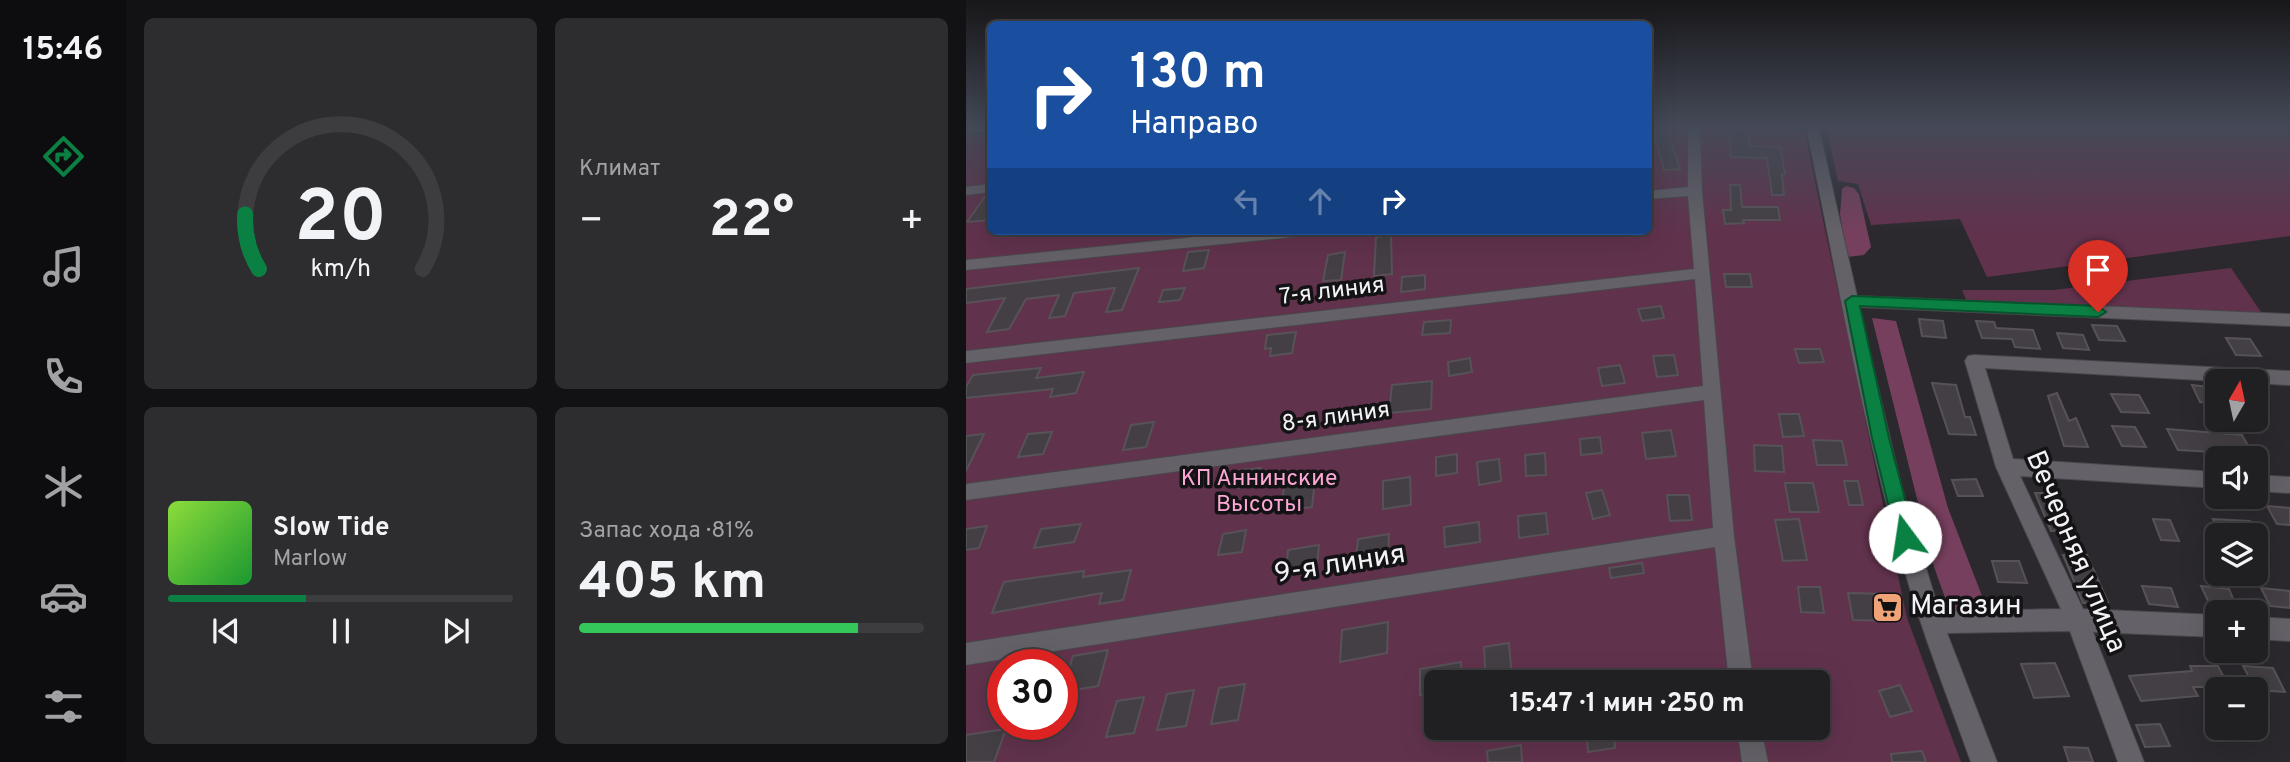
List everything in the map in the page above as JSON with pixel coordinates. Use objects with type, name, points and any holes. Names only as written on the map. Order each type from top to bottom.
[{"type":"street","points":[[1694,161],[1724,536],[1740,670]]},
{"type":"street","points":[[1820,161],[1880,438],[1905,537],[1931,622],[1984,762]]},
{"type":"street","points":[[966,191],[987,188]]},
{"type":"street","points":[[1652,195],[1695,191]]},
{"type":"street","points":[[966,265],[1262,235]]},
{"type":"street","name":"7-я линия","points":[[966,357],[1703,273]]},
{"type":"street","points":[[1852,301],[2290,320]]},
{"type":"street","name":"Вечерняя улица","points":[[2132,762],[2077,620],[2006,467],[1974,362],[2290,378]]},
{"type":"street","name":"8-я линия","points":[[966,492],[1712,392]]},
{"type":"street","points":[[2006,467],[2205,480]]},
{"type":"street","points":[[2268,484],[2290,485]]},
{"type":"street","name":"9-я линия","points":[[966,653],[1724,536]]},
{"type":"street","points":[[1931,622],[2077,620],[2205,625]]},
{"type":"street","points":[[2268,629],[2290,630]]},
{"type":"street","points":[[1751,740],[1755,762]]},
{"type":"green space","name":"КП Аннинские Высоты","points":[[966,161],[987,161],[987,235],[1652,235],[1652,161],[1811,161],[1907,618],[1961,762],[966,762]]},
{"type":"green space","points":[[1834,161],[2290,161],[2290,236],[1987,277],[1960,219],[1871,225],[1858,184],[1838,181]]},
{"type":"green space","points":[[2231,268],[2263,315],[1967,302],[1962,290],[2054,290]]},
{"type":"shaded area","points":[[1846,186],[1854,188],[1859,194],[1871,247],[1864,255],[1847,257],[1840,214],[1842,189]]},
{"type":"shaded area","points":[[1872,318],[1896,321],[1948,508],[1989,614],[1951,614],[1934,567]]},
{"type":"building","points":[[1661,161],[1677,161],[1680,169],[1664,170]]},
{"type":"building","points":[[1767,161],[1783,161],[1784,195],[1772,195]]},
{"type":"building","points":[[1730,185],[1740,185],[1742,207],[1778,207],[1780,220],[1743,220],[1744,223],[1725,224],[1723,210],[1731,210]]},
{"type":"building","points":[[986,195],[987,195],[987,220],[967,222]]},
{"type":"building","points":[[1391,235],[1392,274],[1374,276],[1376,237]]},
{"type":"building","points":[[1209,250],[1204,268],[1183,271],[1188,252]]},
{"type":"building","points":[[1345,252],[1341,280],[1323,281],[1328,255]]},
{"type":"building","points":[[1139,268],[1122,310],[1106,312],[1115,288],[1074,293],[1065,316],[1049,318],[1059,295],[1026,299],[1009,329],[987,332],[1005,298],[966,303],[966,289]]},
{"type":"building","points":[[1724,274],[1750,274],[1752,287],[1726,287]]},
{"type":"building","points":[[1425,275],[1425,289],[1401,292],[1402,277]]},
{"type":"building","points":[[1185,288],[1180,300],[1159,302],[1163,290]]},
{"type":"building","points":[[1661,306],[1664,318],[1642,321],[1638,309]]},
{"type":"building","points":[[1919,319],[1943,321],[1946,338],[1922,336]]},
{"type":"building","points":[[1451,320],[1450,333],[1422,335],[1424,322]]},
{"type":"building","points":[[1976,321],[1994,322],[1996,328],[2033,330],[2040,349],[2015,347],[2012,339],[1982,338]]},
{"type":"building","points":[[2092,325],[2117,326],[2125,341],[2099,340]]},
{"type":"building","points":[[1296,332],[1292,353],[1270,356],[1271,348],[1265,349],[1267,335]]},
{"type":"building","points":[[2057,333],[2083,335],[2089,350],[2063,348]]},
{"type":"building","points":[[2226,338],[2250,339],[2261,356],[2236,355]]},
{"type":"building","points":[[1795,349],[1820,349],[1824,362],[1799,363]]},
{"type":"building","points":[[1674,355],[1678,375],[1657,377],[1653,356]]},
{"type":"building","points":[[1470,358],[1472,372],[1449,376],[1448,362]]},
{"type":"building","points":[[1620,365],[1625,383],[1602,386],[1598,368]]},
{"type":"building","points":[[1041,368],[1036,378],[1084,372],[1076,393],[1050,397],[1053,389],[966,398],[966,387],[973,375]]},
{"type":"building","points":[[1432,381],[1431,409],[1389,413],[1392,385]]},
{"type":"building","points":[[1932,383],[1956,385],[1965,417],[1970,417],[1976,435],[1949,434]]},
{"type":"building","points":[[2192,385],[2205,387],[2205,403],[2200,402]]},
{"type":"building","points":[[2057,393],[2069,421],[2076,418],[2088,447],[2064,446],[2048,396]]},
{"type":"building","points":[[2111,394],[2139,395],[2149,413],[2121,412]]},
{"type":"building","points":[[1779,414],[1799,414],[1804,436],[1783,437]]},
{"type":"building","points":[[1154,422],[1146,447],[1123,450],[1131,425]]},
{"type":"building","points":[[2112,426],[2135,427],[2146,447],[2122,446]]},
{"type":"building","points":[[2167,429],[2242,435],[2248,446],[2205,446],[2205,452],[2178,450]]},
{"type":"building","points":[[1671,430],[1676,456],[1646,459],[1642,433]]},
{"type":"building","points":[[1052,432],[1043,454],[1018,457],[1028,434]]},
{"type":"building","points":[[984,434],[966,471],[966,436]]},
{"type":"building","points":[[1600,437],[1602,453],[1581,455],[1580,439]]},
{"type":"building","points":[[1813,440],[1842,441],[1847,465],[1817,465]]},
{"type":"building","points":[[1754,445],[1782,446],[1784,472],[1755,471]]},
{"type":"building","points":[[1545,453],[1546,475],[1526,476],[1525,455]]},
{"type":"building","points":[[1457,454],[1457,473],[1436,476],[1436,457]]},
{"type":"building","points":[[1499,459],[1501,481],[1479,485],[1477,462]]},
{"type":"building","points":[[1261,468],[1258,486],[1237,488],[1240,470]]},
{"type":"building","points":[[1410,477],[1411,505],[1383,509],[1383,481]]},
{"type":"building","points":[[1315,479],[1312,507],[1280,511],[1285,483]]},
{"type":"building","points":[[1976,479],[1983,496],[1958,496],[1952,480]]},
{"type":"building","points":[[1844,481],[1858,481],[1863,505],[1849,505]]},
{"type":"building","points":[[1785,483],[1813,483],[1819,512],[1790,512]]},
{"type":"building","points":[[1602,490],[1610,515],[1593,519],[1586,493]]},
{"type":"building","points":[[2035,493],[2057,493],[2074,531],[2051,531]]},
{"type":"building","points":[[1667,495],[1689,495],[1692,520],[1670,521]]},
{"type":"building","points":[[2268,506],[2290,508],[2290,525],[2277,524]]},
{"type":"building","points":[[1546,513],[1548,534],[1519,538],[1518,516]]},
{"type":"building","points":[[1799,519],[1807,560],[1783,561],[1775,520]]},
{"type":"building","points":[[2153,519],[2170,520],[2179,541],[2161,540]]},
{"type":"building","points":[[2213,519],[2251,523],[2215,523]]},
{"type":"building","points":[[1479,522],[1480,542],[1445,547],[1444,527]]},
{"type":"building","points":[[1081,524],[1074,542],[1034,548],[1041,529]]},
{"type":"building","points":[[987,526],[979,548],[966,550],[966,529]]},
{"type":"building","points":[[1246,530],[1242,552],[1218,555],[1223,534]]},
{"type":"building","points":[[1389,534],[1388,555],[1356,559],[1358,539]]},
{"type":"building","points":[[1319,545],[1317,565],[1286,570],[1288,550]]},
{"type":"building","points":[[2063,555],[2087,555],[2108,602],[2083,603]]},
{"type":"building","points":[[1992,561],[2019,561],[2027,583],[1998,582]]},
{"type":"building","points":[[1642,563],[1644,573],[1611,578],[1609,568]]},
{"type":"building","points":[[1131,570],[1123,600],[1099,604],[1102,593],[992,613],[1004,582],[1084,571],[1083,577]]},
{"type":"building","points":[[2142,586],[2171,588],[2178,607],[2149,604]]},
{"type":"building","points":[[2201,586],[2229,589],[2234,600],[2208,600]]},
{"type":"building","points":[[1798,587],[1820,587],[1824,613],[1801,612]]},
{"type":"building","points":[[2261,588],[2290,591],[2290,608],[2270,606]]},
{"type":"building","points":[[1848,593],[1891,594],[1897,621],[1853,620]]},
{"type":"building","points":[[1388,622],[1387,653],[1340,662],[1342,630]]},
{"type":"building","points":[[1509,643],[1511,670],[1485,670],[1484,647]]},
{"type":"building","points":[[1108,650],[1098,686],[1078,689],[1078,655]]},
{"type":"building","points":[[1461,662],[1461,670],[1424,670],[1424,694],[1420,695],[1420,669]]},
{"type":"building","points":[[2055,663],[2069,696],[2034,698],[2021,664]]},
{"type":"building","points":[[2190,666],[2218,666],[2224,677],[2205,677],[2205,687],[2193,687],[2198,696],[2141,701],[2129,676],[2192,671]]},
{"type":"building","points":[[2243,666],[2273,668],[2285,692],[2268,691],[2268,677],[2249,677]]},
{"type":"building","points":[[1245,684],[1238,720],[1211,724],[1219,688]]},
{"type":"building","points":[[1900,685],[1912,711],[1890,717],[1879,691]]},
{"type":"building","points":[[1194,690],[1186,726],[1157,730],[1167,694]]},
{"type":"building","points":[[1144,697],[1134,733],[1106,737],[1117,701]]},
{"type":"building","points":[[2160,724],[2170,746],[2145,747],[2136,725]]},
{"type":"building","points":[[987,732],[987,740],[1002,740],[994,762],[966,762],[966,735]]},
{"type":"building","points":[[1587,740],[1614,740],[1615,748],[1588,752]]},
{"type":"building","points":[[1521,745],[1522,762],[1488,762],[1487,751]]},
{"type":"building","points":[[2064,747],[2088,748],[2093,762],[2069,762]]},
{"type":"building","points":[[1922,751],[1926,762],[1892,762],[1891,754]]},
{"type":"place","name":"Магазин","points":[[1887,607]]},
{"type":"route","points":[[1905,537],[1880,438],[1852,301],[2098,312]]}]
